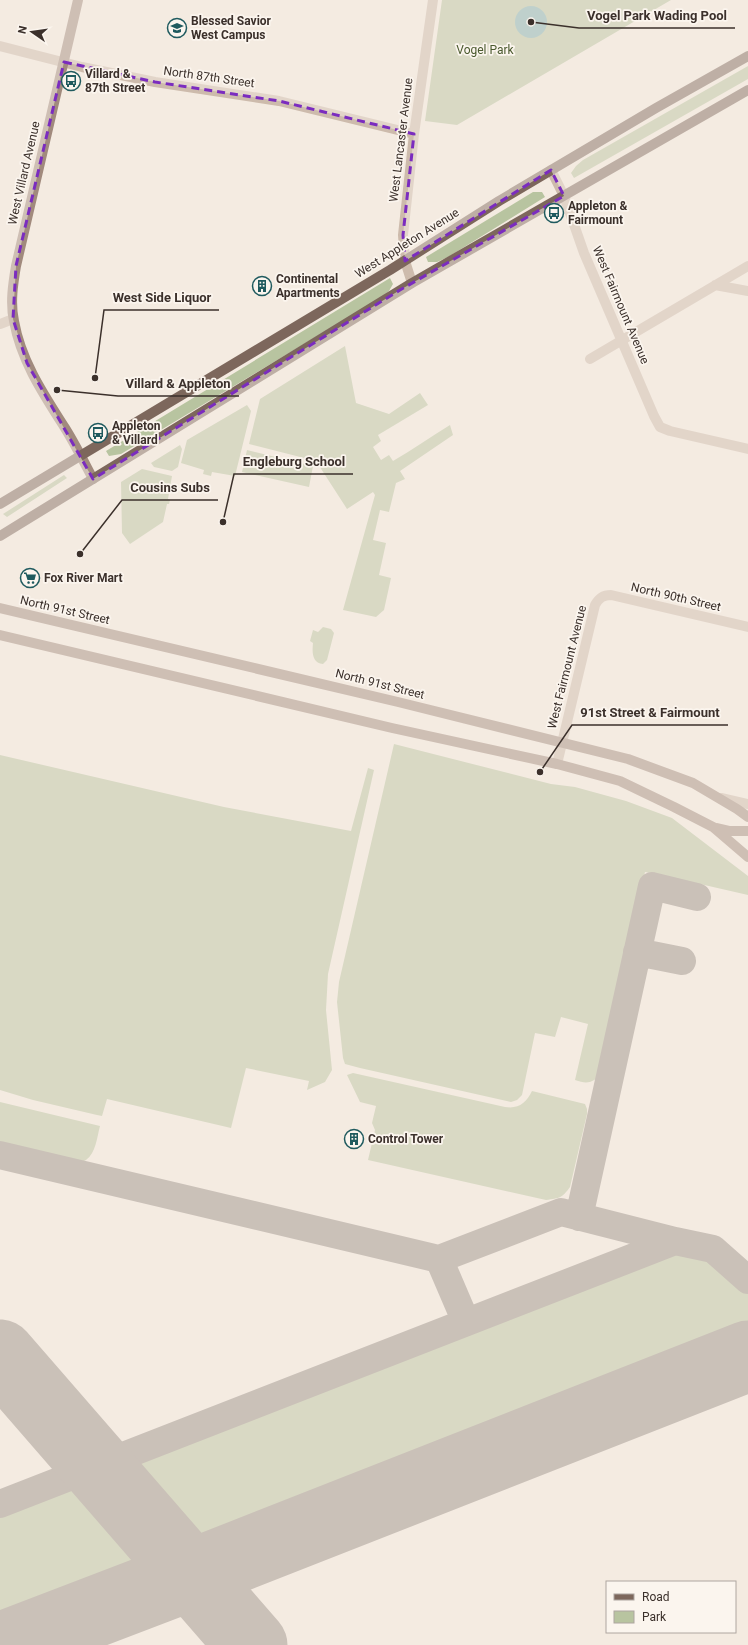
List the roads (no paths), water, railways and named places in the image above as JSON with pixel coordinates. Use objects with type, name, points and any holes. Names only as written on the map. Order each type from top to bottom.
[{"type":"main road","name":"West Villard Avenue","points":[[78,0],[16,266],[13,297],[13,319],[27,363],[93,479]]},
{"type":"main road","name":"West Appleton Avenue","points":[[0,504],[405,260],[499,201],[656,108],[748,56]]},
{"type":"main road","points":[[1,533],[93,479],[412,283],[748,90]]},
{"type":"main road","name":"North 91st Street","points":[[0,608],[398,702],[628,759],[693,783],[716,797]]},
{"type":"main road","points":[[0,635],[385,726],[557,764],[620,781],[713,827],[730,831],[748,831]]},
{"type":"main road","points":[[716,797],[738,809],[748,817]]},
{"type":"main road","points":[[713,827],[748,856]]},
{"type":"street","name":"West Lancaster Avenue","points":[[412,283],[405,260],[403,235],[414,134],[433,0]]},
{"type":"street","name":"North 87th Street","points":[[0,46],[155,82],[278,101],[414,134]]},
{"type":"street","name":"West Fairmount Avenue","points":[[551,170],[564,196],[584,253],[660,427],[670,431],[748,449]]},
{"type":"street","points":[[590,359],[748,266]]},
{"type":"street","points":[[715,285],[748,291]]},
{"type":"street","points":[[0,324],[13,319]]},
{"type":"street","name":"North 90th Street","points":[[598,599],[604,595],[611,596],[748,627]]},
{"type":"street","name":"West Fairmount Avenue","points":[[557,764],[595,605],[598,599]]},
{"type":"street","name":"North 91st Street","points":[[716,797],[748,804]]},
{"type":"water","points":[[528,6],[534,6],[544,13],[547,22],[546,28],[540,35],[534,38],[528,38],[518,31],[515,25],[515,19],[522,9]]},
{"type":"place","name":"Vogel Park Wading Pool","points":[[531,22]]},
{"type":"place","name":"Blessed Savior West Campus","points":[[177,28]]},
{"type":"place","name":"Villard & 87th Street","points":[[71,81]]},
{"type":"place","name":"Appleton & Fairmount","points":[[554,213]]},
{"type":"place","name":"Continental Apartments","points":[[262,286]]},
{"type":"place","name":"West Side Liquor","points":[[95,378]]},
{"type":"place","name":"Villard & Appleton","points":[[57,390]]},
{"type":"place","name":"Appleton & Villard","points":[[98,433]]},
{"type":"place","name":"Engleburg School","points":[[223,522]]},
{"type":"place","name":"Cousins Subs","points":[[80,554]]},
{"type":"place","name":"Fox River Mart","points":[[30,578]]},
{"type":"place","name":"91st Street & Fairmount","points":[[540,772]]},
{"type":"place","name":"Control Tower","points":[[354,1139]]},
{"type":"park label","name":"Vogel Park","points":[[485,50]]}]
